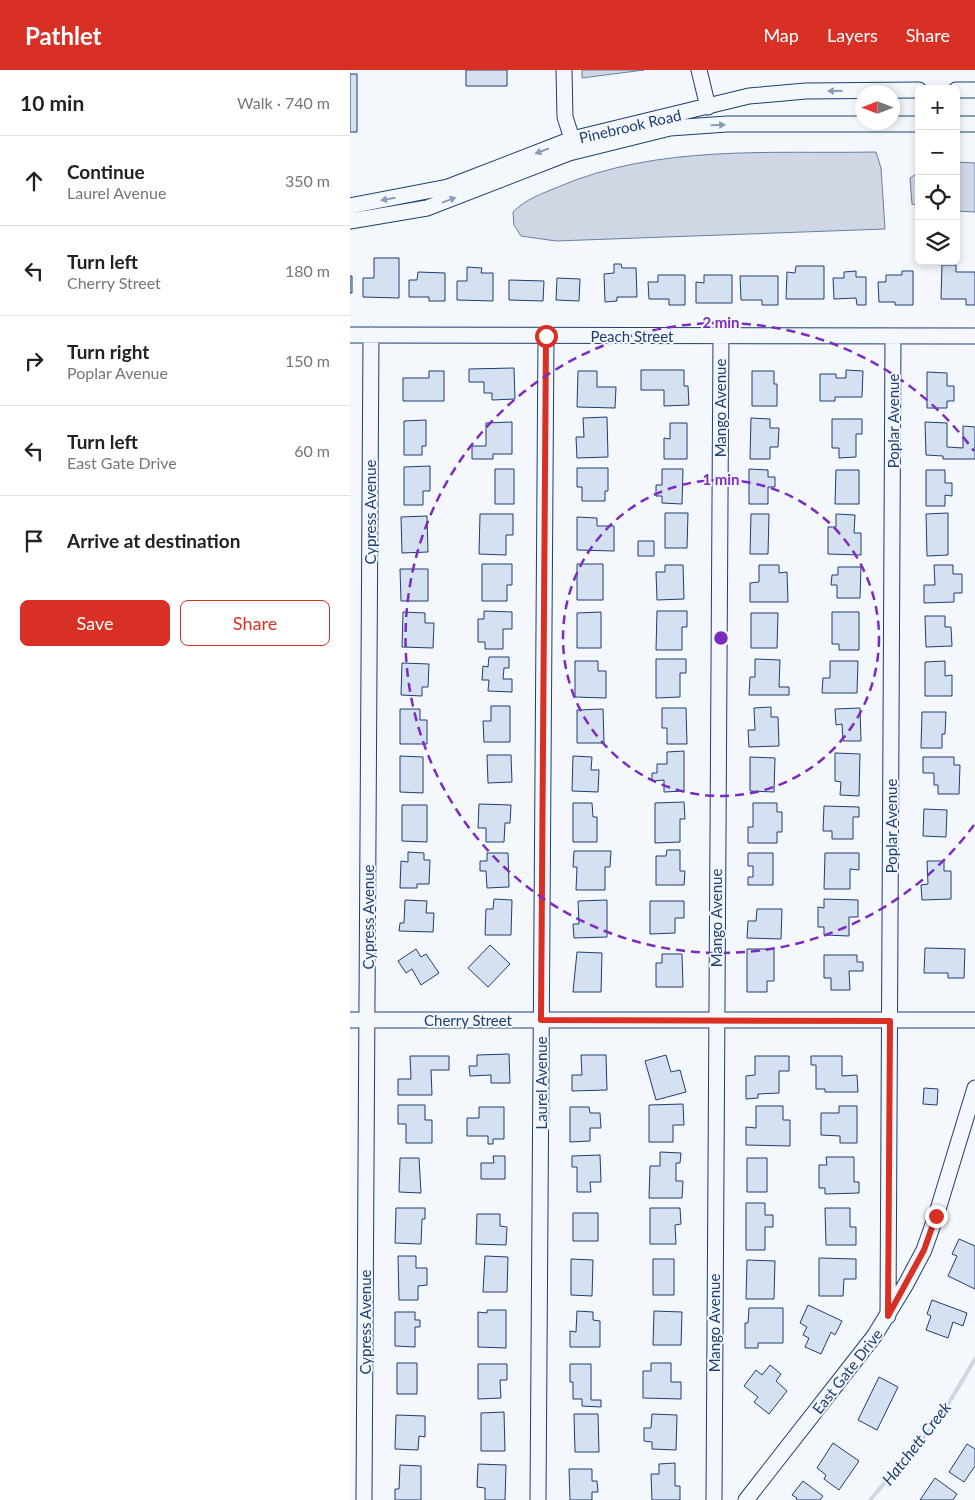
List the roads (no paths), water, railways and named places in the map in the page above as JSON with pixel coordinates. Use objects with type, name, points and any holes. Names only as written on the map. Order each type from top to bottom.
[{"type":"street","points":[[564,70],[566,117],[572,139]]},
{"type":"street","points":[[699,70],[708,107]]},
{"type":"street","name":"Pinebrook Road","points":[[350,206],[448,187],[572,139],[750,96],[784,92],[915,90]]},
{"type":"street","points":[[960,90],[975,90]]},
{"type":"street","name":"Pinebrook Road","points":[[350,221],[427,208],[568,153],[670,128],[727,124],[915,124]]},
{"type":"street","points":[[960,124],[975,124]]},
{"type":"street","name":"Peach Street","points":[[350,335],[975,336]]},
{"type":"street","name":"Cypress Avenue","points":[[364,1500],[371,335]]},
{"type":"street","name":"Laurel Avenue","points":[[538,1500],[546,336]]},
{"type":"street","name":"Mango Avenue","points":[[714,1500],[715,1021],[721,336]]},
{"type":"street","name":"Poplar Avenue","points":[[888,1316],[893,336]]},
{"type":"street","name":"Cherry Street","points":[[350,1020],[975,1020]]},
{"type":"street","name":"East Gate Drive","points":[[746,1500],[888,1316],[924,1250],[975,1088]]},
{"type":"waterway","name":"Hatchett Creek","points":[[870,1500],[940,1418],[975,1359]]}]
